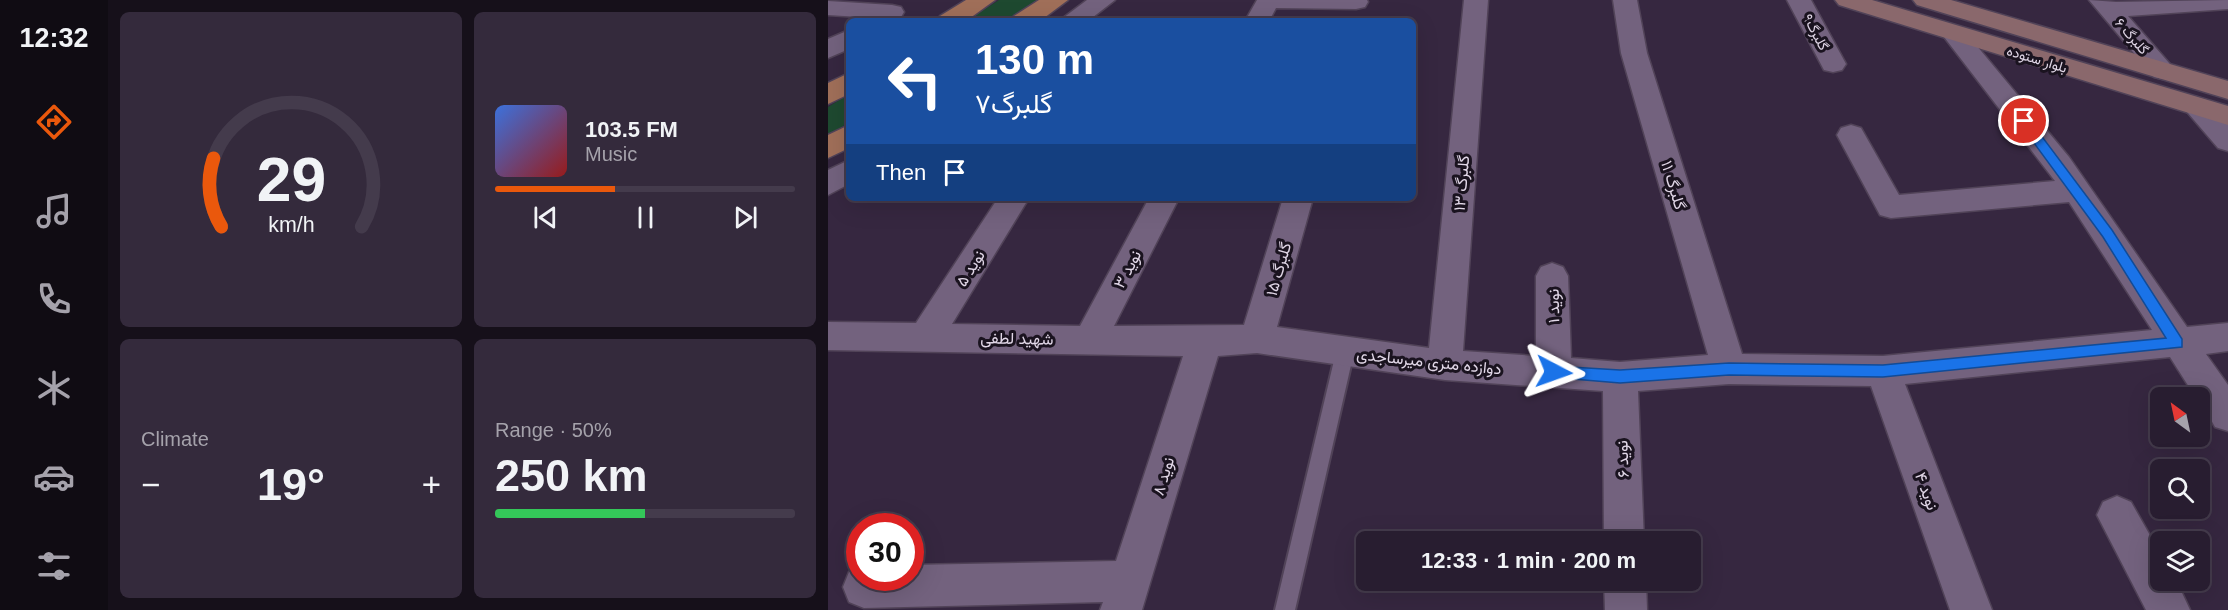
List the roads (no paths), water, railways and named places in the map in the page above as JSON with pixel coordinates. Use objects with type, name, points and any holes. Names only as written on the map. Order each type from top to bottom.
[{"type":"main road","points":[[954,18],[983,0]]},
{"type":"main road","points":[[1028,18],[1056,0]]},
{"type":"main road","name":"بلوار ستوده","points":[[1847,0],[2228,116]]},
{"type":"main road","name":"بلوار ستوده","points":[[1925,0],[2228,90]]},
{"type":"main road","points":[[828,95],[846,84]]},
{"type":"main road","points":[[828,148],[846,137]]},
{"type":"street","points":[[846,6],[885,17],[914,0]]},
{"type":"street","points":[[1076,18],[1103,0]]},
{"type":"street","name":"گلبرگ ۱۳","points":[[1445,365],[1476,0]]},
{"type":"street","name":"گلبرگ ۱۱","points":[[1625,0],[1634,53],[1729,369]]},
{"type":"street","name":"گلبرگ۹","points":[[1799,0],[1833,64]]},
{"type":"street","points":[[1259,18],[1268,1],[1354,8]]},
{"type":"street","points":[[2106,5],[2228,2]]},
{"type":"street","name":"گلبرگ ۶","points":[[2106,5],[2163,71]]},
{"type":"street","points":[[1953,33],[2077,190],[2177,343],[2228,415]]},
{"type":"street","points":[[828,50],[846,40]]},
{"type":"street","points":[[2196,106],[2228,141]]},
{"type":"street","points":[[1851,135],[1891,207],[2077,190]]},
{"type":"street","points":[[828,184],[846,172]]},
{"type":"street","name":"نوید ۵","points":[[926,337],[1012,201]]},
{"type":"street","name":"نوید ۳","points":[[1090,339],[1162,201]]},
{"type":"street","name":"گلبرگ ۱۵","points":[[1257,339],[1297,201]]},
{"type":"street","name":"نوید ۱","points":[[1552,276],[1554,372]]},
{"type":"street","name":"شهید لطفی","points":[[828,336],[1205,342]]},
{"type":"street","name":"دوازده متری میرساجدی","points":[[1205,342],[1257,339],[1445,365],[1620,377],[1729,369],[1883,371],[2228,337]]},
{"type":"street","name":"نوید ۸","points":[[1126,595],[1205,342]]},
{"type":"street","name":"نوید ۴","points":[[1883,371],[1971,610]]},
{"type":"street","name":"نوید ۶","points":[[1620,377],[1624,531]]},
{"type":"street","points":[[2117,514],[2169,610]]},
{"type":"street","points":[[924,589],[1126,595]]},
{"type":"street","points":[[1625,591],[1626,610]]},
{"type":"lane","points":[[1285,610],[1345,352]]}]
